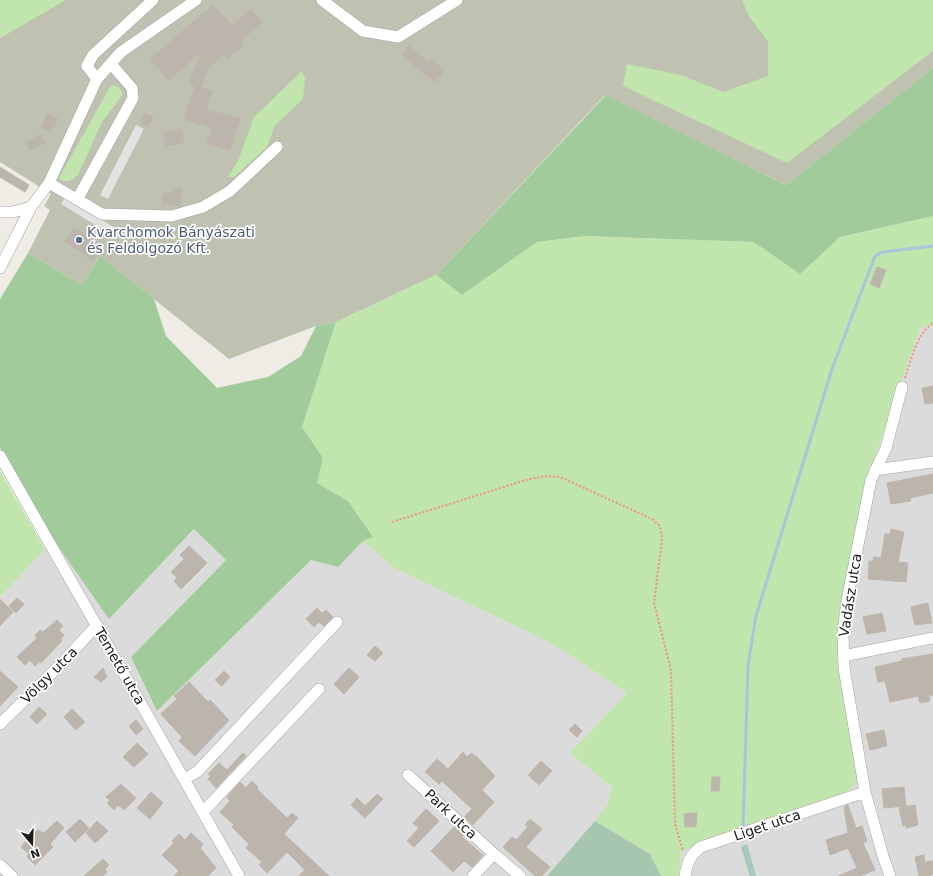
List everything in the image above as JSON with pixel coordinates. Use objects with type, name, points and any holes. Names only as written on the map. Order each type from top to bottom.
[{"type":"street","points":[[97,79],[87,66],[93,55],[153,0]]},
{"type":"street","points":[[0,268],[31,207],[49,183],[97,79],[121,52],[196,0]]},
{"type":"street","points":[[322,0],[363,31],[398,37],[457,0]]},
{"type":"street","points":[[78,198],[133,98],[132,88],[111,64]]},
{"type":"street","points":[[49,183],[78,198],[102,214],[172,216],[203,207],[230,191],[277,147]]},
{"type":"street","points":[[0,212],[12,212],[31,207]]},
{"type":"street","name":"Vadász utca","points":[[890,876],[865,792],[843,656],[847,600],[871,480],[886,448],[902,387]]},
{"type":"street","name":"Temető utca","points":[[0,456],[239,876]]},
{"type":"street","points":[[875,470],[933,462]]},
{"type":"street","points":[[184,778],[197,772],[337,622]]},
{"type":"street","name":"Völgy utca","points":[[0,724],[62,663],[97,625]]},
{"type":"street","points":[[843,656],[933,638]]},
{"type":"street","points":[[203,812],[319,689]]},
{"type":"street","name":"Park utca","points":[[408,775],[520,876]]},
{"type":"street","name":"Liget utca","points":[[685,876],[687,864],[691,856],[701,847],[865,792]]},
{"type":"street","points":[[473,876],[494,854]]},
{"type":"street","points":[[0,865],[12,876]]},
{"type":"path","points":[[902,387],[913,352],[922,334],[933,323]]},
{"type":"path","points":[[392,522],[526,480],[545,476],[560,477],[652,519],[660,526],[662,539],[654,603],[671,670],[675,824],[687,864]]},
{"type":"shaded area","points":[[0,0],[933,0],[933,68],[786,185],[605,95],[436,275],[336,322],[316,326],[229,359],[100,256],[82,285],[28,253],[50,210],[44,206],[51,194],[0,162]]},
{"type":"shaded area","points":[[136,125],[144,129],[108,199],[100,195]]},
{"type":"shaded area","points":[[65,197],[118,230],[113,236],[61,204]]},
{"type":"shaded area","points":[[933,325],[933,876],[679,876],[681,851],[846,792],[854,786],[839,669],[868,477],[920,327]]},
{"type":"shaded area","points":[[195,529],[226,560],[131,657],[157,711],[312,559],[338,567],[363,541],[394,568],[539,637],[564,651],[627,693],[570,753],[612,787],[607,805],[595,821],[661,876],[0,876],[0,597],[53,539],[109,618]]},
{"type":"green space","points":[[0,0],[66,0],[0,38]]},
{"type":"green space","points":[[742,0],[933,0],[933,51],[787,163],[623,86],[627,64],[681,75],[723,92],[768,76],[768,42],[749,16]]},
{"type":"green space","points":[[933,68],[933,216],[840,237],[800,274],[754,242],[585,236],[537,242],[462,295],[436,275],[606,95],[786,185]]},
{"type":"green space","points":[[302,71],[305,78],[303,99],[275,125],[267,147],[234,177],[228,177],[238,161],[254,117]]},
{"type":"green space","points":[[111,85],[119,87],[123,94],[102,122],[78,175],[69,181],[63,181],[59,178]]},
{"type":"green space","points":[[933,216],[933,325],[920,328],[868,477],[843,598],[857,777],[854,786],[846,792],[681,851],[679,876],[661,876],[650,854],[595,821],[607,805],[612,787],[570,753],[627,693],[564,651],[539,637],[394,568],[363,541],[373,537],[348,501],[317,483],[323,458],[302,427],[336,322],[436,275],[462,295],[537,242],[585,236],[755,242],[800,274],[840,237]]},
{"type":"green space","points":[[28,253],[82,285],[100,256],[154,299],[166,336],[217,388],[268,377],[301,356],[316,326],[336,322],[302,427],[323,458],[317,483],[348,501],[373,537],[363,541],[338,567],[311,560],[157,711],[131,657],[226,560],[194,529],[109,619],[53,539],[0,448],[0,299]]},
{"type":"green space","points":[[0,471],[45,549],[0,597]]},
{"type":"green space","points":[[595,821],[650,854],[661,876],[547,876]]},
{"type":"green space","points":[[747,844],[756,876],[750,876],[741,847]]},
{"type":"building","points":[[213,5],[232,26],[251,9],[262,22],[240,41],[244,45],[228,58],[224,54],[208,69],[201,88],[212,91],[206,109],[240,119],[230,150],[207,143],[212,128],[184,119],[195,86],[189,84],[202,51],[169,80],[150,59]]},
{"type":"building","points":[[409,46],[429,63],[431,60],[444,70],[435,82],[402,55]]},
{"type":"building","points":[[48,113],[58,119],[51,132],[41,127]]},
{"type":"building","points":[[145,113],[153,117],[148,126],[141,123]]},
{"type":"building","points":[[181,129],[184,142],[166,146],[163,133]]},
{"type":"building","points":[[40,135],[45,143],[30,150],[26,142]]},
{"type":"building","points":[[0,167],[29,185],[25,192],[0,177]]},
{"type":"building","points":[[172,189],[181,189],[180,206],[163,204],[164,193],[172,194]]},
{"type":"building","points":[[74,228],[102,246],[93,260],[65,242]]},
{"type":"building","points":[[877,267],[886,270],[879,288],[870,284]]},
{"type":"building","points":[[933,386],[933,403],[925,404],[922,388]]},
{"type":"building","points":[[933,474],[933,493],[910,498],[911,501],[891,504],[887,483]]},
{"type":"building","points":[[891,529],[904,532],[898,562],[908,563],[906,582],[868,579],[869,561],[873,561],[874,557],[881,558],[885,534],[890,534]]},
{"type":"building","points":[[189,546],[207,563],[181,589],[174,581],[177,578],[171,572],[184,559],[180,555]]},
{"type":"building","points":[[17,598],[24,604],[16,613],[9,606]]},
{"type":"building","points":[[0,599],[13,612],[0,626]]},
{"type":"building","points":[[928,603],[932,623],[915,625],[911,607]]},
{"type":"building","points":[[317,608],[322,613],[326,610],[333,617],[324,626],[319,622],[314,627],[306,619]]},
{"type":"building","points":[[882,613],[886,631],[867,634],[863,617]]},
{"type":"building","points":[[57,620],[63,626],[59,630],[64,635],[60,640],[62,641],[41,663],[40,661],[35,666],[30,660],[25,665],[17,657],[37,638],[35,636],[40,630],[43,632]]},
{"type":"building","points":[[375,646],[383,653],[375,661],[367,655]]},
{"type":"building","points":[[933,654],[933,695],[929,696],[930,701],[920,703],[918,696],[890,702],[885,681],[878,682],[875,667],[902,661],[901,659]]},
{"type":"building","points":[[103,668],[107,677],[101,682],[94,677]]},
{"type":"building","points":[[349,668],[359,677],[344,694],[334,684]]},
{"type":"building","points":[[0,671],[18,687],[0,706]]},
{"type":"building","points":[[224,671],[230,677],[222,686],[215,680]]},
{"type":"building","points":[[189,682],[208,702],[210,700],[229,720],[195,756],[179,741],[182,737],[161,714],[177,699],[174,696]]},
{"type":"building","points":[[39,707],[47,714],[37,724],[30,717]]},
{"type":"building","points":[[72,709],[85,722],[76,730],[64,717]]},
{"type":"building","points":[[136,720],[143,729],[136,735],[129,726]]},
{"type":"building","points":[[575,724],[582,731],[577,737],[569,730]]},
{"type":"building","points":[[884,730],[887,746],[870,750],[866,734]]},
{"type":"building","points":[[137,743],[148,754],[134,767],[123,757]]},
{"type":"building","points":[[463,752],[467,757],[471,753],[477,757],[495,776],[482,790],[494,802],[473,825],[464,817],[472,809],[442,781],[439,784],[425,772],[437,759],[448,769]]},
{"type":"building","points":[[243,753],[246,756],[216,788],[208,779],[211,776],[208,774],[219,763],[227,770]]},
{"type":"building","points":[[541,761],[552,771],[539,785],[528,775]]},
{"type":"building","points":[[712,777],[720,777],[719,791],[711,791]]},
{"type":"building","points":[[252,781],[258,787],[257,789],[287,818],[292,813],[298,818],[284,834],[329,876],[299,876],[305,870],[287,852],[267,873],[259,865],[262,862],[246,848],[249,844],[232,827],[234,825],[220,812],[230,801],[227,797],[240,782],[246,788]]},
{"type":"building","points":[[121,784],[136,798],[124,810],[118,805],[114,810],[107,803],[110,800],[106,797]]},
{"type":"building","points":[[904,787],[906,806],[884,808],[882,789]]},
{"type":"building","points":[[151,792],[163,803],[150,819],[137,808]]},
{"type":"building","points":[[377,794],[383,799],[365,818],[351,805],[357,798],[365,806]]},
{"type":"building","points":[[848,805],[856,828],[862,826],[867,841],[863,843],[875,870],[860,876],[838,876],[857,868],[848,848],[830,855],[826,840],[848,833],[844,807]]},
{"type":"building","points":[[915,805],[918,825],[906,828],[906,825],[903,826],[899,808]]},
{"type":"building","points":[[426,809],[439,821],[414,847],[407,841],[419,828],[413,823]]},
{"type":"building","points":[[697,813],[696,826],[685,827],[684,814]]},
{"type":"building","points":[[80,819],[89,828],[75,842],[66,832]]},
{"type":"building","points":[[530,819],[542,829],[526,847],[550,867],[542,876],[535,876],[503,847],[512,837],[516,840],[528,827],[525,825]]},
{"type":"building","points":[[57,821],[64,828],[50,844],[53,847],[35,865],[27,857],[29,854],[21,847],[30,836],[38,830],[44,833]]},
{"type":"building","points":[[97,821],[108,831],[95,843],[86,833]]},
{"type":"building","points":[[454,827],[463,835],[462,837],[483,855],[472,867],[464,861],[453,872],[431,851]]},
{"type":"building","points":[[191,833],[203,844],[200,848],[216,868],[208,876],[174,876],[179,871],[162,855],[174,843],[172,841],[179,834],[185,840]]},
{"type":"building","points":[[924,855],[925,862],[933,861],[933,874],[929,876],[919,876],[915,857]]},
{"type":"building","points":[[103,859],[109,865],[105,869],[107,872],[103,876],[84,876]]},
{"type":"waterway","points":[[743,827],[748,665],[756,616],[832,369],[875,256],[883,252],[933,246]]},
{"type":"waterway","points":[[745,847],[753,876]]},
{"type":"place","name":"Kvarchomok Bányászati és Feldolgozó Kft.","points":[[79,240]]}]
